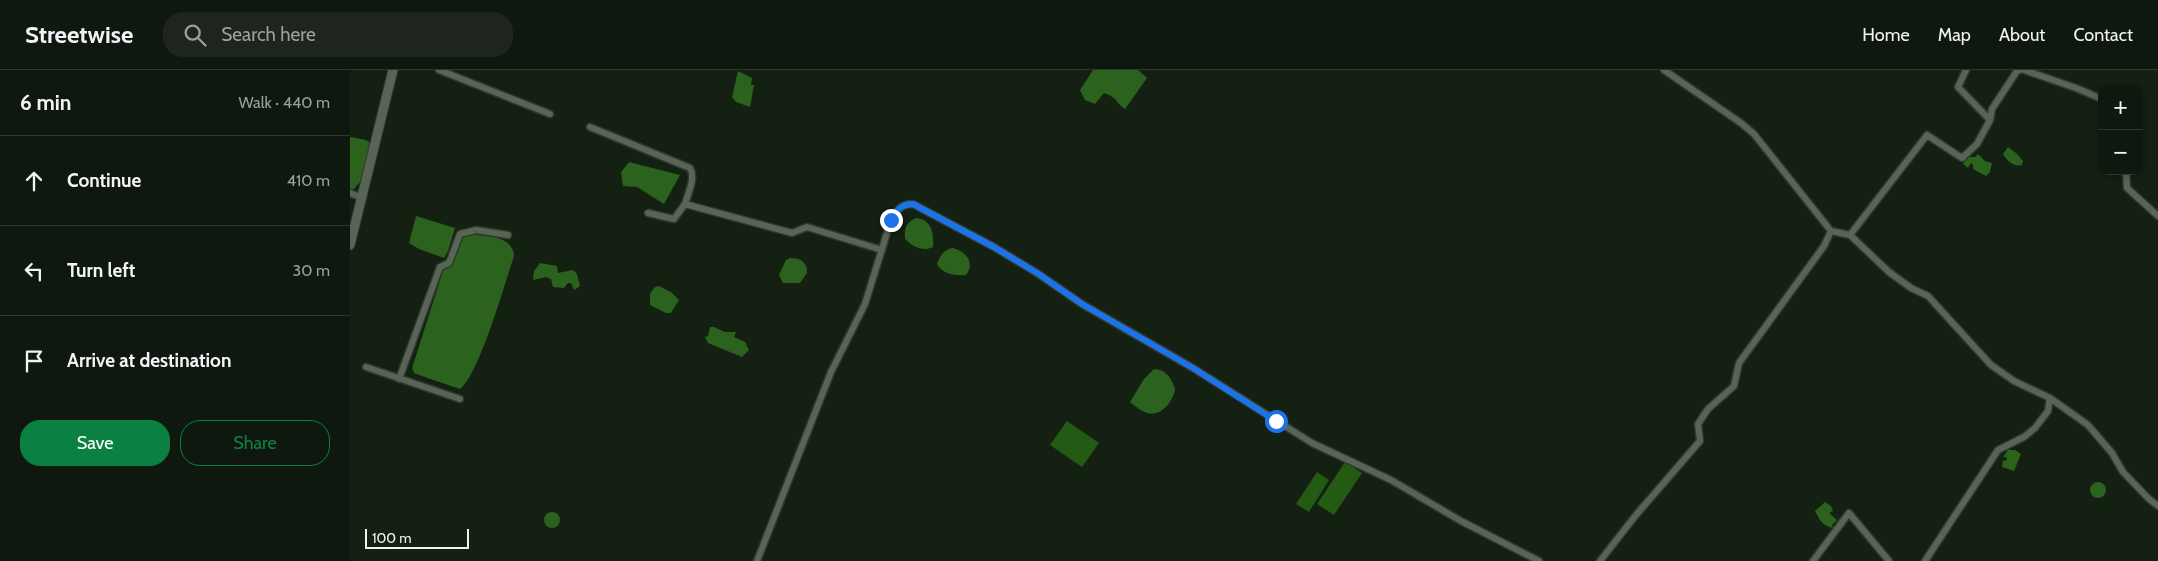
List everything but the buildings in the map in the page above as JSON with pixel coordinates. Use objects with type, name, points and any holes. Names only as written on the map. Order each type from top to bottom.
[{"type":"street","points":[[350,245],[393,70]]},
{"type":"street","points":[[439,70],[550,114]]},
{"type":"street","points":[[1664,70],[1754,134],[1831,231],[1850,235],[1889,272],[1911,288],[1928,296],[1991,365],[2014,381],[2050,398],[2088,424],[2112,453],[2123,472],[2158,506]]},
{"type":"street","points":[[1966,70],[1958,87],[1990,120]]},
{"type":"street","points":[[1850,235],[1927,135],[1962,158],[1977,144],[1990,120],[1992,109],[2017,71],[2020,70]]},
{"type":"street","points":[[2024,70],[2098,97]]},
{"type":"street","points":[[590,126],[690,168],[692,179],[685,204],[674,219],[648,213]]},
{"type":"street","points":[[2126,175],[2128,188],[2158,216]]},
{"type":"street","points":[[350,193],[363,198]]},
{"type":"street","points":[[685,204],[792,233],[807,227],[882,250]]},
{"type":"street","points":[[757,561],[831,372],[865,304],[891,220],[897,210],[905,204],[913,204],[994,247],[1037,273],[1082,304],[1193,368],[1312,444],[1391,480],[1453,517],[1539,561]]},
{"type":"street","points":[[400,379],[440,267],[449,264],[460,234],[476,230],[508,235]]},
{"type":"street","points":[[1600,561],[1636,515],[1700,441],[1698,424],[1708,409],[1734,386],[1738,363],[1819,253],[1831,231]]},
{"type":"street","points":[[366,368],[460,399]]},
{"type":"street","points":[[1925,561],[1998,450],[2024,437],[2035,428],[2048,411],[2050,398]]},
{"type":"street","points":[[1813,561],[1849,513],[1889,561]]},
{"type":"shaded area","points":[[1093,70],[1138,70],[1147,78],[1125,109],[1114,98],[1104,93],[1095,104],[1085,100],[1080,90]]},
{"type":"shaded area","points":[[738,71],[752,78],[751,85],[754,85],[750,107],[736,102],[732,97]]},
{"type":"shaded area","points":[[350,137],[366,140],[369,142],[370,147],[360,182],[354,189],[350,189]]},
{"type":"shaded area","points":[[2008,147],[2023,161],[2022,165],[2014,164],[2005,157],[2003,154]]},
{"type":"shaded area","points":[[1978,154],[1985,161],[1992,163],[1990,172],[1986,176],[1973,169],[1971,163],[1968,168],[1963,164],[1967,157],[1975,157]]},
{"type":"shaded area","points":[[629,162],[680,175],[664,204],[637,187],[623,186],[621,172]]},
{"type":"shaded area","points":[[416,216],[455,228],[444,258],[419,249],[409,243]]},
{"type":"shaded area","points":[[916,218],[929,224],[933,237],[933,247],[926,249],[918,248],[905,239],[906,226]]},
{"type":"shaded area","points":[[464,235],[495,237],[508,243],[514,256],[483,348],[475,366],[460,389],[414,373],[412,368],[444,268],[458,240]]},
{"type":"shaded area","points":[[953,248],[966,255],[970,262],[969,271],[966,275],[949,274],[937,264],[943,253]]},
{"type":"shaded area","points":[[790,258],[800,260],[806,266],[807,273],[800,283],[783,283],[779,275],[786,260]]},
{"type":"shaded area","points":[[540,263],[557,266],[558,273],[573,270],[577,274],[580,286],[574,290],[571,283],[568,283],[564,288],[553,287],[551,279],[546,277],[533,280],[534,271]]},
{"type":"shaded area","points":[[659,286],[671,292],[679,300],[671,313],[666,313],[650,305],[650,294],[655,287]]},
{"type":"shaded area","points":[[710,327],[725,332],[736,332],[734,337],[745,342],[749,350],[742,357],[708,343],[705,337],[708,336]]},
{"type":"shaded area","points":[[1154,369],[1158,369],[1168,375],[1175,389],[1172,399],[1166,407],[1152,414],[1143,411],[1130,402],[1144,379]]},
{"type":"shaded area","points":[[1067,421],[1099,443],[1082,467],[1050,445]]},
{"type":"shaded area","points":[[2008,450],[2015,450],[2021,454],[2014,471],[2002,467],[2003,460],[2007,459],[2003,457]]},
{"type":"shaded area","points":[[1345,462],[1362,473],[1334,515],[1317,504]]},
{"type":"shaded area","points":[[1317,472],[1329,480],[1309,512],[1296,504]]},
{"type":"shaded area","points":[[2095,482],[2101,482],[2106,487],[2104,496],[2095,498],[2090,493],[2090,487]]},
{"type":"shaded area","points":[[1825,502],[1831,506],[1833,511],[1829,513],[1837,520],[1832,525],[1833,528],[1823,524],[1815,511]]},
{"type":"shaded area","points":[[552,512],[560,520],[552,528],[544,520]]},
{"type":"route","points":[[891,220],[897,210],[905,204],[913,204],[994,247],[1037,273],[1082,304],[1193,368],[1276,421]]}]
